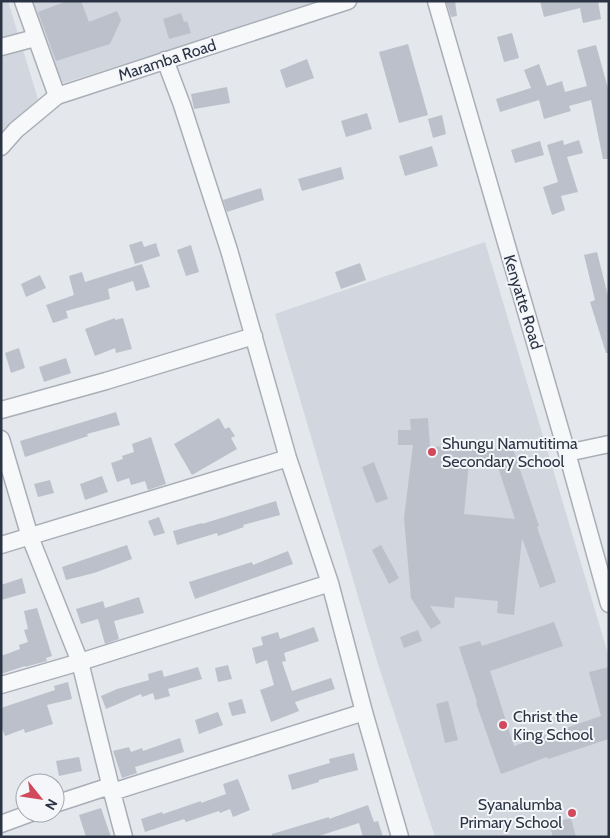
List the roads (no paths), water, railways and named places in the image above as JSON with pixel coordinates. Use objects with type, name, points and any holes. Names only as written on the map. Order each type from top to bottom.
[{"type":"street","points":[[23,1],[57,96]]},
{"type":"street","name":"Maramba Road","points":[[1,146],[16,130],[57,96],[348,1]]},
{"type":"street","name":"Kenyatte Road","points":[[436,1],[609,604]]},
{"type":"street","points":[[1,47],[35,38]]},
{"type":"street","points":[[165,60],[182,105],[229,250],[288,458],[330,583],[397,836]]},
{"type":"street","points":[[1,410],[106,381],[254,336]]},
{"type":"street","points":[[1,439],[30,537],[80,662],[124,837]]},
{"type":"street","points":[[567,454],[609,444]]},
{"type":"street","points":[[1,545],[288,458]]},
{"type":"street","points":[[1,685],[330,583]]},
{"type":"street","points":[[65,801],[364,712]]},
{"type":"place","name":"Shungu Namutitima Secondary School","points":[[432,452]]},
{"type":"place","name":"Christ the King School","points":[[503,725]]},
{"type":"place","name":"Syanalumba Primary School","points":[[572,813]]}]
